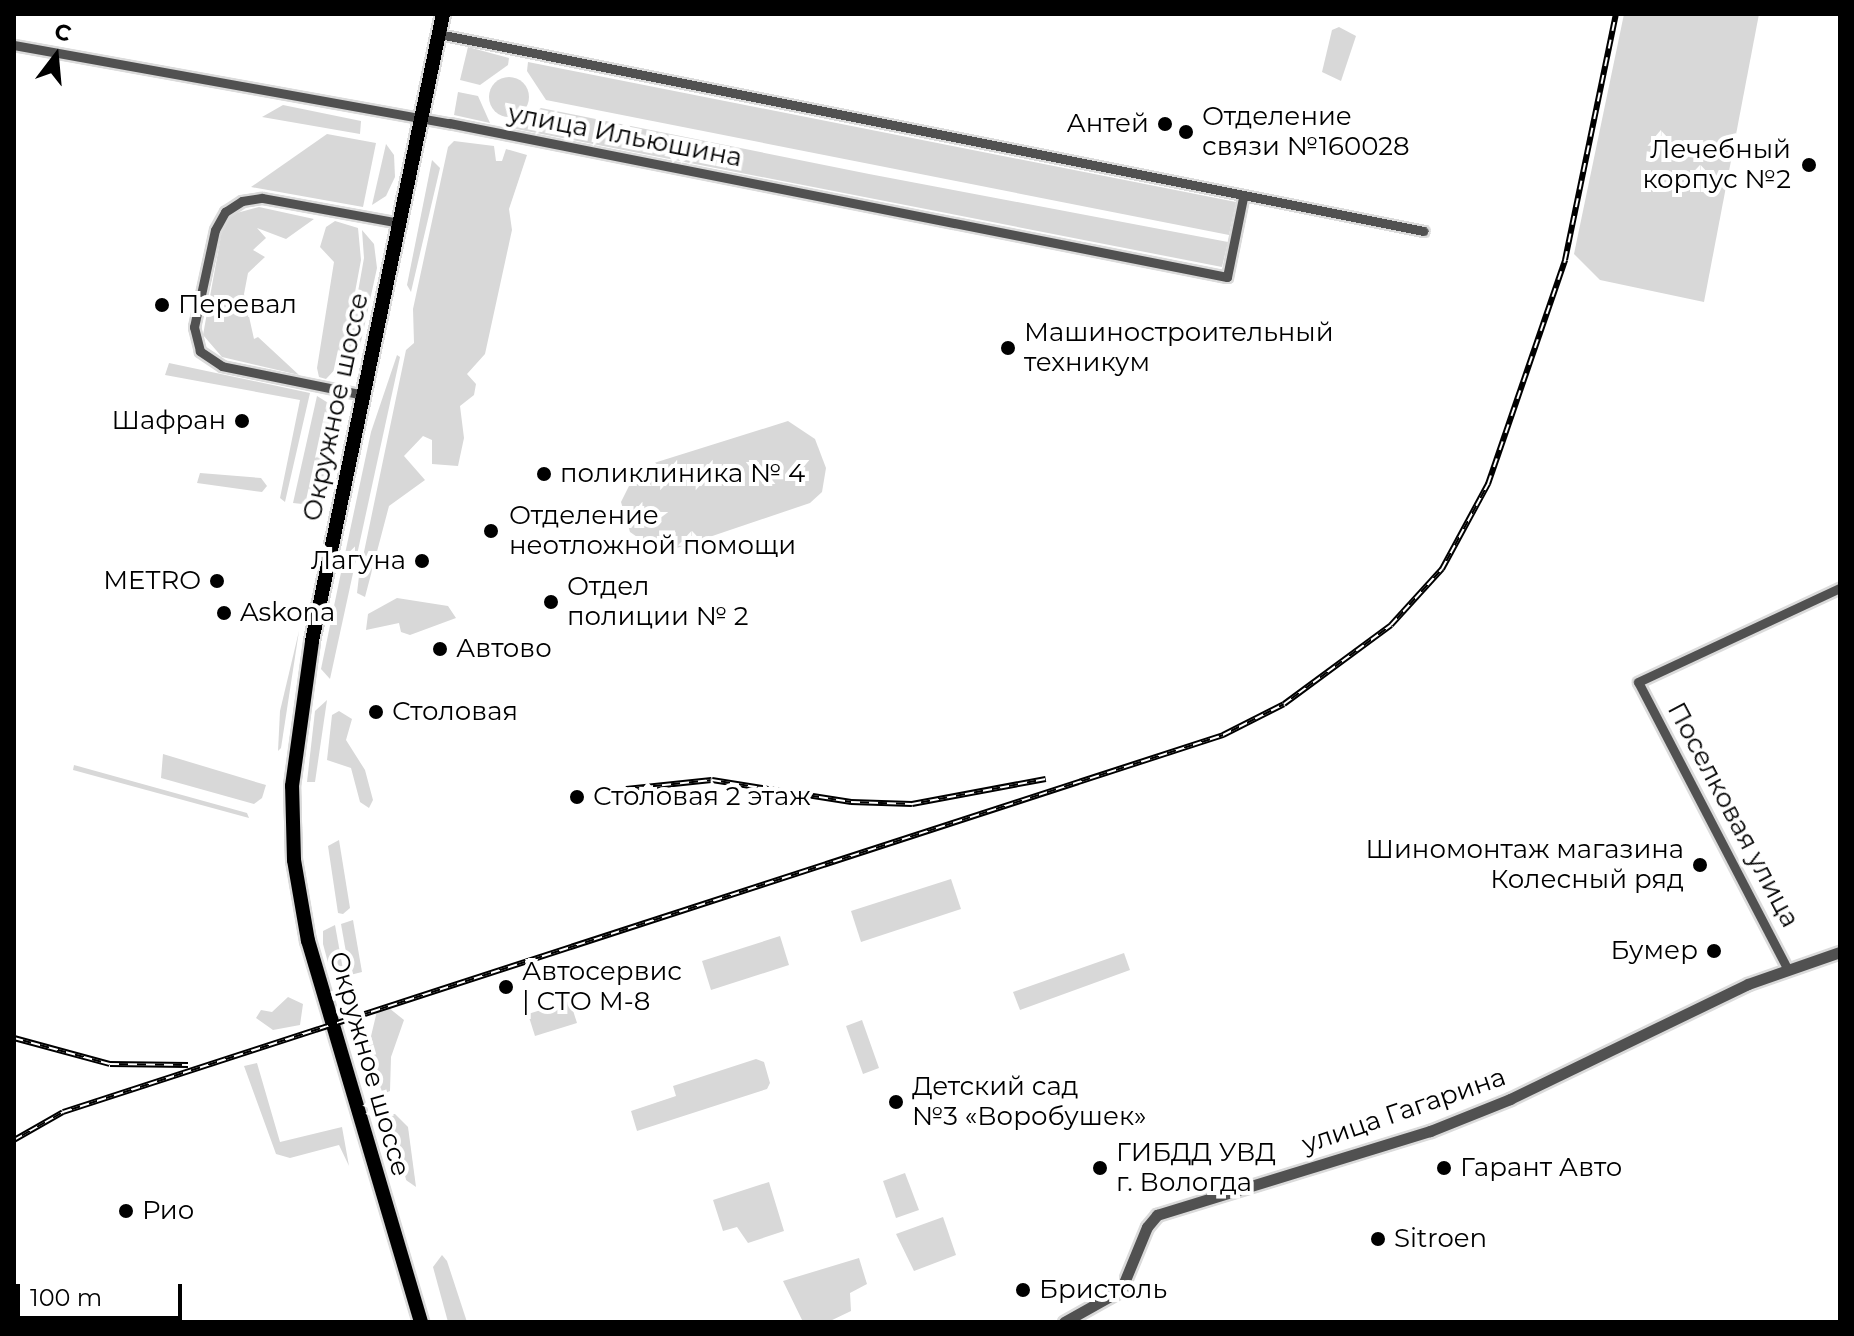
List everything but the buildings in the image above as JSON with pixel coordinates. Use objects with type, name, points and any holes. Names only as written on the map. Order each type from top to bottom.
[{"type":"main road","name":"Окружное шоссе","points":[[421,1322],[308,941],[292,842],[298,725],[443,14]]},
{"type":"street","points":[[439,34],[1243,198],[1423,231]]},
{"type":"street","name":"улица Ильюшина","points":[[14,45],[421,118],[1227,277],[1243,198]]},
{"type":"street","points":[[364,395],[222,366],[200,351],[194,327],[215,230],[225,212],[242,201],[262,198],[399,223]]},
{"type":"street","name":"Поселковая улица","points":[[1787,968],[1638,682],[1840,588]]},
{"type":"street","name":"улица Гагарина","points":[[1064,1322],[1121,1290],[1147,1227],[1157,1215],[1430,1131],[1510,1099],[1787,968],[1840,952]]},
{"type":"shaded area","points":[[1624,14],[1759,14],[1704,302],[1600,280],[1574,254]]},
{"type":"shaded area","points":[[1339,27],[1356,36],[1341,81],[1322,72],[1332,30]]},
{"type":"shaded area","points":[[468,47],[509,58],[508,65],[480,85],[460,80]]},
{"type":"shaded area","points":[[528,62],[1236,202],[1229,235],[546,100],[527,71]]},
{"type":"shaded area","points":[[509,77],[523,83],[529,97],[523,111],[509,117],[495,111],[489,97],[495,83]]},
{"type":"shaded area","points":[[458,92],[478,96],[490,123],[454,115]]},
{"type":"shaded area","points":[[283,105],[361,121],[360,134],[262,117]]},
{"type":"shaded area","points":[[541,108],[1228,242],[1222,267],[511,128]]},
{"type":"shaded area","points":[[327,134],[376,143],[363,207],[251,187]]},
{"type":"shaded area","points":[[454,141],[494,146],[496,161],[502,161],[506,149],[527,155],[509,209],[512,230],[485,354],[467,374],[476,384],[474,395],[460,406],[464,438],[458,466],[432,464],[432,440],[423,436],[404,456],[425,480],[389,506],[365,597],[357,593],[359,576],[406,350],[414,343],[413,309],[448,147]]},
{"type":"shaded area","points":[[386,144],[394,155],[395,177],[386,196],[372,205]]},
{"type":"shaded area","points":[[432,160],[440,168],[411,292],[407,285]]},
{"type":"shaded area","points":[[259,207],[314,219],[286,239],[257,228],[266,238],[253,250],[265,257],[248,273],[244,294],[254,339],[258,337],[299,375],[222,357],[203,335],[222,230],[233,214]]},
{"type":"shaded area","points":[[335,221],[358,228],[361,260],[342,362],[326,379],[319,377],[317,368],[334,262],[320,247],[326,227]]},
{"type":"shaded area","points":[[362,230],[374,244],[377,268],[357,360],[334,377],[346,359],[364,258]]},
{"type":"shaded area","points":[[397,355],[400,357],[330,679],[321,669],[371,432]]},
{"type":"shaded area","points":[[169,363],[310,393],[285,502],[280,498],[300,400],[165,375]]},
{"type":"shaded area","points":[[317,396],[338,409],[342,427],[321,506],[293,503]]},
{"type":"shaded area","points":[[788,421],[815,439],[826,468],[822,492],[810,503],[668,551],[653,548],[630,532],[621,502],[638,468]]},
{"type":"shaded area","points":[[200,473],[261,478],[267,486],[262,492],[197,483]]},
{"type":"shaded area","points":[[397,598],[448,606],[456,618],[410,635],[401,632],[399,623],[366,630],[368,614]]},
{"type":"shaded area","points":[[299,631],[281,748],[278,751],[280,711]]},
{"type":"shaded area","points":[[327,700],[315,782],[307,782],[315,711]]},
{"type":"shaded area","points":[[339,711],[352,719],[346,740],[365,770],[373,800],[369,808],[360,802],[351,768],[327,760],[332,715]]},
{"type":"shaded area","points":[[163,754],[266,785],[262,798],[254,804],[161,778]]},
{"type":"shaded area","points":[[74,765],[247,813],[249,818],[73,770]]},
{"type":"shaded area","points":[[339,840],[350,908],[343,914],[338,913],[328,846]]},
{"type":"shaded area","points":[[951,879],[961,909],[861,942],[851,911]]},
{"type":"shaded area","points":[[353,920],[362,972],[350,975],[341,924]]},
{"type":"shaded area","points":[[335,925],[344,975],[340,976],[330,970],[323,944],[323,931]]},
{"type":"shaded area","points":[[780,936],[789,965],[711,990],[702,961]]},
{"type":"shaded area","points":[[1124,953],[1130,970],[1020,1010],[1013,992]]},
{"type":"shaded area","points":[[288,997],[303,1004],[300,1025],[273,1030],[256,1018],[261,1010],[272,1012]]},
{"type":"shaded area","points":[[570,1001],[577,1023],[535,1036],[528,1014]]},
{"type":"shaded area","points":[[389,1008],[404,1020],[391,1057],[390,1091],[383,1094],[367,1053],[377,1011]]},
{"type":"shaded area","points":[[862,1020],[879,1068],[863,1074],[846,1026]]},
{"type":"shaded area","points":[[756,1059],[764,1062],[770,1083],[767,1089],[637,1131],[631,1111],[676,1096],[673,1086]]},
{"type":"shaded area","points":[[257,1063],[280,1142],[342,1127],[349,1166],[339,1145],[290,1158],[276,1154],[244,1066]]},
{"type":"shaded area","points":[[385,1114],[395,1114],[408,1127],[416,1187],[403,1178]]},
{"type":"shaded area","points":[[905,1173],[919,1210],[896,1218],[883,1181]]},
{"type":"shaded area","points":[[769,1182],[784,1231],[748,1243],[737,1227],[723,1231],[713,1200]]},
{"type":"shaded area","points":[[943,1217],[956,1255],[914,1271],[896,1234]]},
{"type":"shaded area","points":[[442,1255],[447,1261],[467,1322],[448,1322],[433,1267]]},
{"type":"shaded area","points":[[859,1258],[867,1284],[850,1293],[851,1311],[828,1322],[803,1322],[783,1281]]},
{"type":"railway","points":[[14,1140],[63,1112],[1223,735],[1284,704],[1391,625],[1442,569],[1488,484],[1565,260],[1616,14]]},
{"type":"railway","points":[[626,789],[712,780],[851,802],[912,804],[1046,779]]},
{"type":"railway","points":[[14,1038],[110,1064],[188,1065]]},
{"type":"place","name":"Антей","points":[[1165,124]]},
{"type":"place","name":"Отделение связи №160028","points":[[1186,132]]},
{"type":"place","name":"Лечебный корпус №2","points":[[1809,165]]},
{"type":"place","name":"Перевал","points":[[162,305]]},
{"type":"place","name":"Машиностроительный техникум","points":[[1008,348]]},
{"type":"place","name":"Шафран","points":[[242,421]]},
{"type":"place","name":"поликлиника № 4","points":[[544,474]]},
{"type":"place","name":"Отделение неотложной помощи","points":[[491,531]]},
{"type":"place","name":"Лагуна","points":[[422,561]]},
{"type":"place","name":"METRO","points":[[217,581]]},
{"type":"place","name":"Отдел полиции № 2","points":[[551,602]]},
{"type":"place","name":"Askona","points":[[224,613]]},
{"type":"place","name":"Автово","points":[[440,649]]},
{"type":"place","name":"Столовая","points":[[376,712]]},
{"type":"place","name":"Столовая 2 этаж","points":[[577,797]]},
{"type":"place","name":"Шиномонтаж магазина Колесный ряд","points":[[1700,865]]},
{"type":"place","name":"Бумер","points":[[1714,951]]},
{"type":"place","name":"Автосервис | СТО М-8","points":[[506,987]]},
{"type":"place","name":"Детский сад №3 «Воробушек»","points":[[896,1102]]},
{"type":"place","name":"ГИБДД УВД г. Вологда","points":[[1100,1168]]},
{"type":"place","name":"Гарант Авто","points":[[1444,1168]]},
{"type":"place","name":"Рио","points":[[126,1211]]},
{"type":"place","name":"Sitroen","points":[[1378,1239]]},
{"type":"place","name":"Бристоль","points":[[1023,1290]]}]
